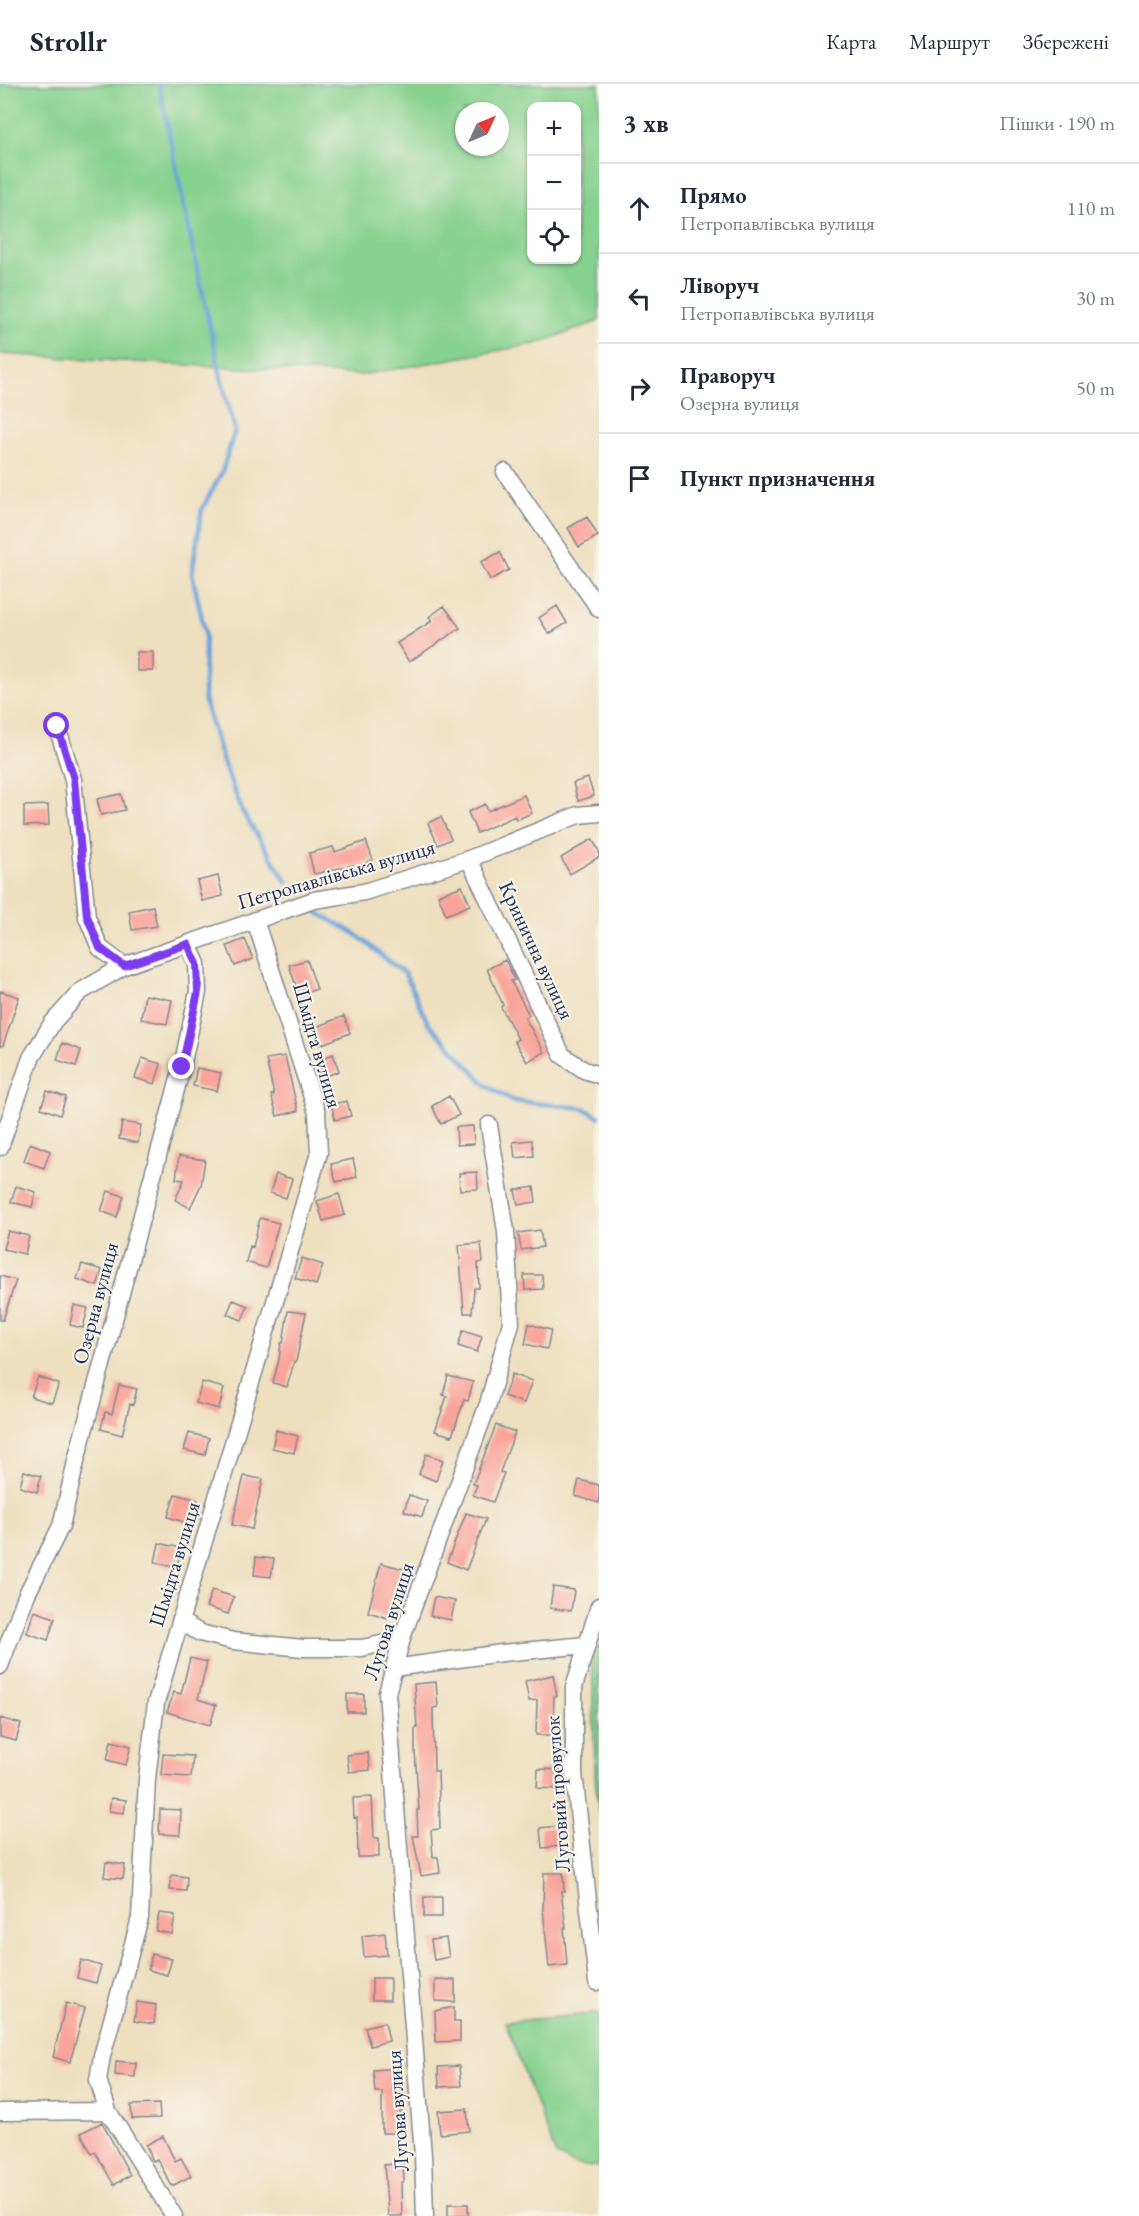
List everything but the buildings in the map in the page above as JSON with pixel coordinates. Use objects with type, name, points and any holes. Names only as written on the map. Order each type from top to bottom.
[{"type":"street","points":[[505,472],[599,609]]},
{"type":"street","points":[[57,726],[74,779],[87,916],[100,948],[124,966]]},
{"type":"street","name":"Петропавлівська вулиця","points":[[0,1147],[31,1058],[53,1022],[80,992],[124,966],[314,900],[364,892],[469,858],[578,815],[599,813]]},
{"type":"street","name":"Кринична вулиця","points":[[469,858],[562,1055],[584,1070],[599,1075]]},
{"type":"street","name":"Шмідта вулиця","points":[[174,2216],[108,2111],[98,2080],[102,2056],[140,1918],[147,1779],[156,1703],[319,1152],[317,1113],[255,920]]},
{"type":"street","name":"Озерна вулиця","points":[[0,1666],[26,1596],[61,1526],[80,1445],[182,1067],[198,992],[197,964],[188,944]]},
{"type":"street","name":"Лугова вулиця","points":[[425,2216],[423,2156],[387,1693],[403,1635],[489,1404],[512,1323],[506,1230],[489,1125]]},
{"type":"street","name":"Луговий провулок","points":[[597,1982],[574,1773],[574,1687],[599,1606]]},
{"type":"street","points":[[181,1622],[200,1633],[233,1641],[303,1648],[362,1648],[385,1643],[403,1635]]},
{"type":"street","points":[[393,1668],[502,1653],[586,1645]]},
{"type":"street","points":[[0,2112],[108,2111]]},
{"type":"green space","points":[[0,84],[599,84],[599,321],[535,344],[361,375],[0,354]]},
{"type":"green space","points":[[599,1645],[599,1813],[595,1778],[592,1652]]},
{"type":"green space","points":[[599,2013],[599,2168],[573,2164],[556,2155],[505,2022]]},
{"type":"waterway","points":[[159,84],[195,259],[235,430],[222,472],[202,509],[192,573],[205,633],[204,699],[223,762],[243,813],[287,882]]},
{"type":"waterway","points":[[318,913],[354,933],[405,974],[428,1023],[487,1086],[514,1101],[583,1108],[599,1117]]},
{"type":"route","points":[[57,726],[74,779],[87,916],[100,948],[124,966],[188,944],[197,964],[198,992],[182,1067]]}]
